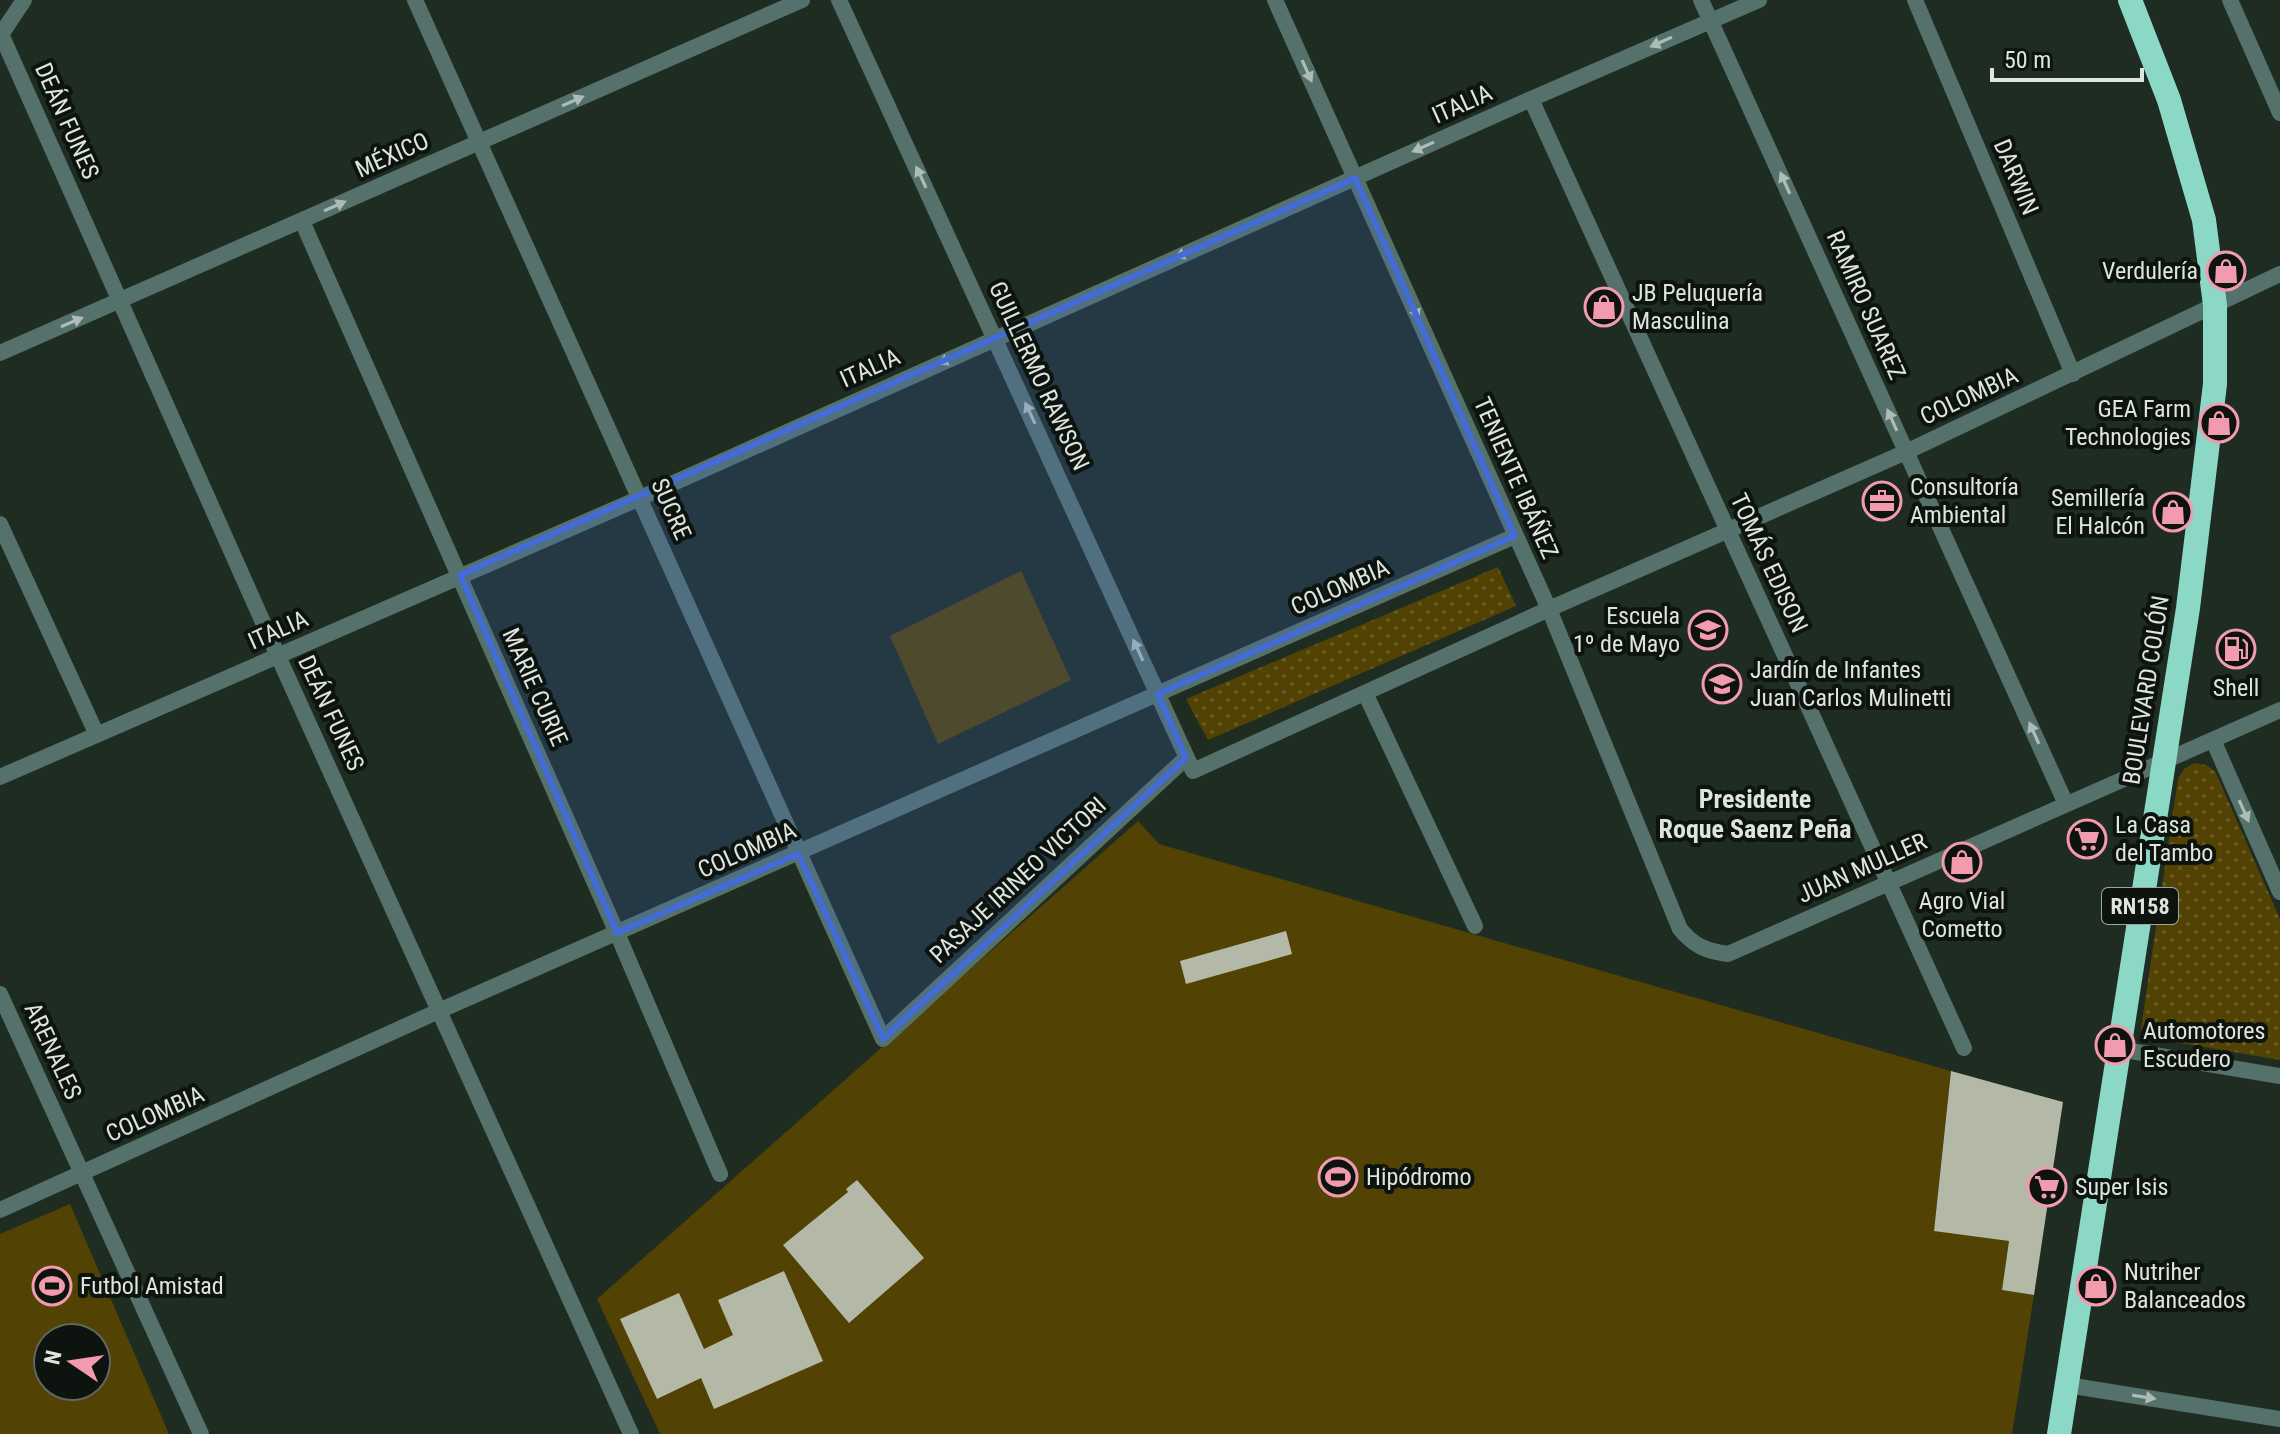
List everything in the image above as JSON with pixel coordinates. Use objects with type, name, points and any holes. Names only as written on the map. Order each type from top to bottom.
[{"type":"highway","name":"BOULEVARD COLÓN","points":[[2130,0],[2169,100]]},
{"type":"highway","name":"BOULEVARD COLÓN","points":[[2059,1434],[2188,608],[2215,384],[2215,305],[2204,220],[2169,100],[2148,0]]},
{"type":"street","points":[[0,35],[24,0]]},
{"type":"street","name":"SUCRE","points":[[415,0],[883,1039]]},
{"type":"street","name":"MÉXICO","points":[[0,353],[802,0]]},
{"type":"street","name":"GUILLERMO RAWSON","points":[[839,0],[1190,764]]},
{"type":"street","name":"TENIENTE IBÁÑEZ","points":[[1275,0],[1549,609],[1680,929],[1689,940],[1706,951],[1728,954]]},
{"type":"street","name":"RAMIRO SUAREZ","points":[[1701,0],[2066,804]]},
{"type":"street","name":"ITALIA","points":[[0,777],[640,498],[1759,0]]},
{"type":"street","name":"DARWIN","points":[[1915,0],[2073,374]]},
{"type":"street","points":[[2230,0],[2280,113]]},
{"type":"street","name":"DEÁN FUNES","points":[[0,35],[631,1434]]},
{"type":"street","name":"TOMÁS EDISON","points":[[1531,99],[1964,1048]]},
{"type":"street","name":"MARIE CURIE","points":[[302,221],[460,575],[720,1174]]},
{"type":"street","name":"COLOMBIA","points":[[1190,764],[1365,693],[1906,452],[2280,274]]},
{"type":"street","points":[[0,524],[97,735]]},
{"type":"street","name":"COLOMBIA","points":[[0,1210],[441,1010],[1515,536]]},
{"type":"street","points":[[1365,693],[1475,926]]},
{"type":"street","name":"JUAN MULLER","points":[[1728,954],[2280,710]]},
{"type":"street","points":[[2213,740],[2280,892]]},
{"type":"street","name":"PASAJE IRINEO VICTORI","points":[[883,1039],[1190,764]]},
{"type":"street","name":"ARENALES","points":[[0,994],[201,1434]]},
{"type":"street","points":[[2119,1049],[2280,1076]]},
{"type":"street","points":[[2067,1385],[2280,1419]]},
{"type":"highlighted area","points":[[1355,178],[1515,536],[1158,694],[1186,758],[883,1039],[798,854],[617,933],[460,575]]},
{"type":"shaded area","points":[[1498,567],[1516,606],[1208,740],[1186,699]]},
{"type":"shaded area","points":[[1021,571],[1071,680],[938,744],[890,636]]},
{"type":"shaded area","points":[[2194,763],[2206,765],[2215,771],[2280,919],[2280,1060],[2151,1038],[2141,1028],[2178,779],[2184,769]]},
{"type":"shaded area","name":"Hipódromo","points":[[1138,821],[1159,844],[1951,1071],[1934,1230],[2009,1241],[2002,1290],[2034,1295],[2012,1434],[660,1434],[597,1299]]},
{"type":"shaded area","name":"Futbol Amistad","points":[[70,1204],[169,1434],[0,1434],[0,1234]]},
{"type":"building","points":[[1286,931],[1292,954],[1186,984],[1180,961]]},
{"type":"building","points":[[1951,1071],[2063,1102],[2034,1295],[2002,1290],[2009,1241],[1934,1231]]},
{"type":"building","points":[[857,1180],[924,1258],[849,1323],[783,1245],[848,1192],[846,1189]]},
{"type":"building","points":[[784,1271],[823,1361],[714,1409],[701,1378],[657,1399],[620,1319],[679,1293],[704,1349],[733,1335],[718,1300]]},
{"type":"place","name":"Verdulería","points":[[2226,271]]},
{"type":"place","name":"JB Peluquería Masculina","points":[[1604,307]]},
{"type":"place","name":"GEA Farm Technologies","points":[[2219,423]]},
{"type":"place","name":"Consultoría Ambiental","points":[[1882,501]]},
{"type":"place","name":"Semillería El Halcón","points":[[2173,512]]},
{"type":"place","name":"Escuela 1º de Mayo","points":[[1708,630]]},
{"type":"place","name":"Shell","points":[[2236,649]]},
{"type":"place","name":"Jardín de Infantes Juan Carlos Mulinetti","points":[[1722,684]]},
{"type":"place","name":"La Casa del Tambo","points":[[2087,839]]},
{"type":"place","name":"Agro Vial Cometto","points":[[1962,862]]},
{"type":"place","name":"Automotores Escudero","points":[[2115,1045]]},
{"type":"place","name":"Hipódromo","points":[[1338,1177]]},
{"type":"place","name":"Super Isis","points":[[2047,1187]]},
{"type":"place","name":"Futbol Amistad","points":[[52,1286]]},
{"type":"place","name":"Nutriher Balanceados","points":[[2096,1286]]},
{"type":"district","name":"Presidente Roque Saenz Peña","points":[[1755,814]]}]
